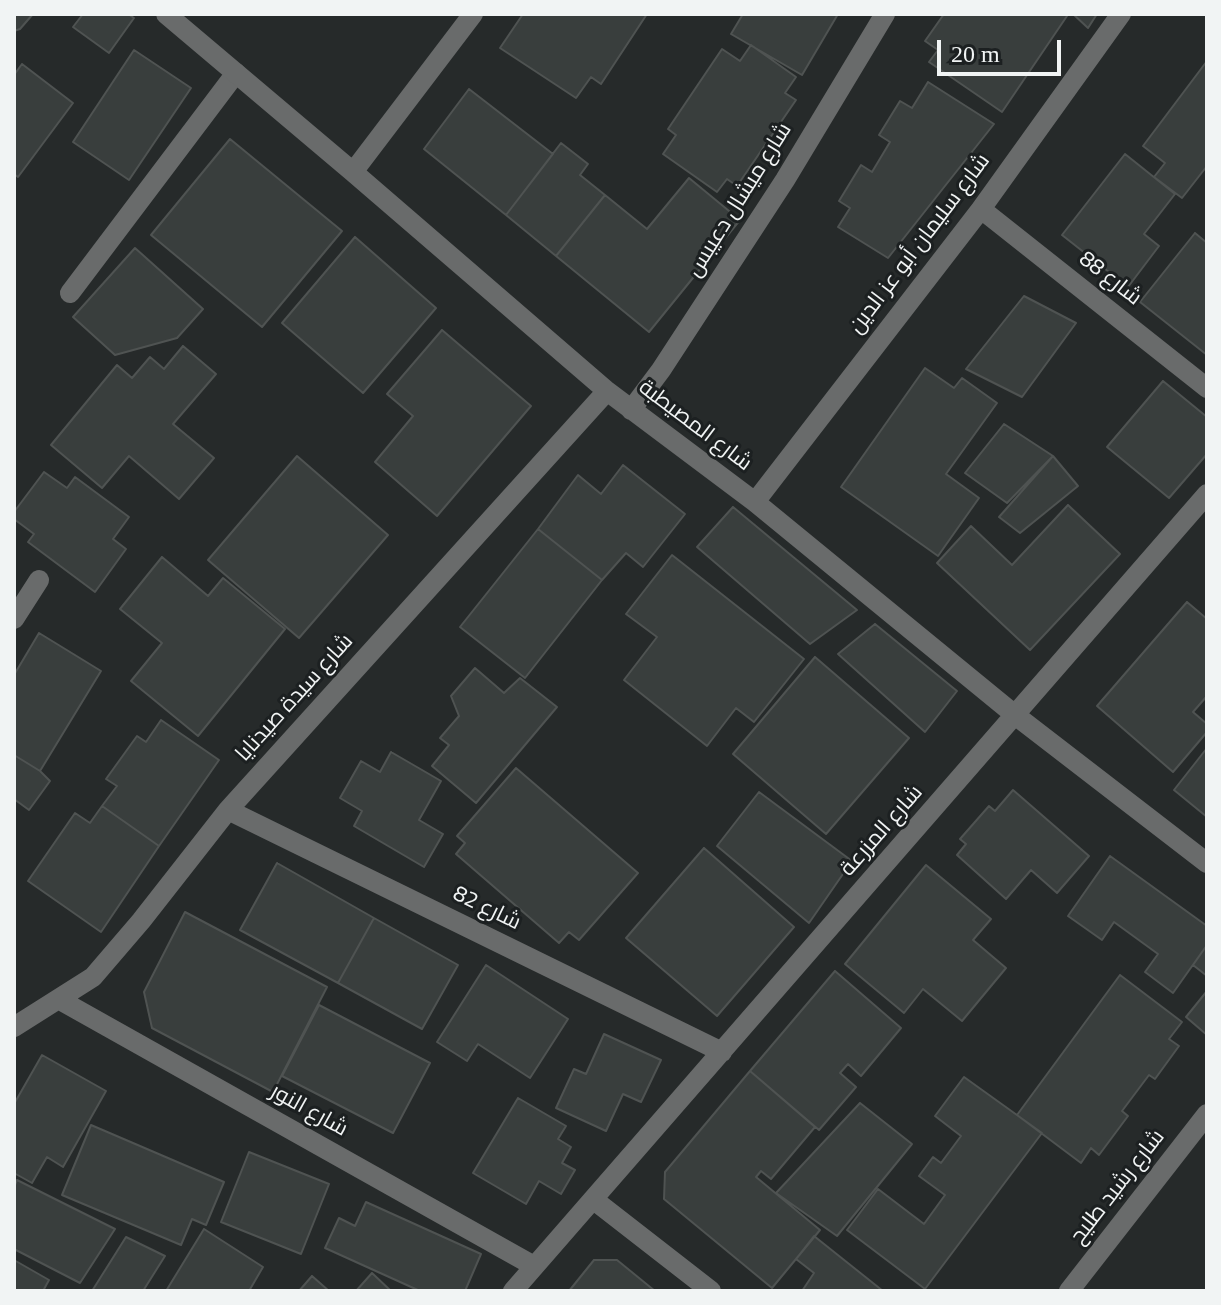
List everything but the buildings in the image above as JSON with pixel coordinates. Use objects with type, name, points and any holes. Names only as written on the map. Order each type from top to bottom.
[{"type":"street","name":"شارع المصيطبة","points":[[166,14],[607,391],[755,502],[1015,715],[1207,863]]},
{"type":"street","points":[[353,172],[473,14]]},
{"type":"street","name":"شارع ميشال دعيبس","points":[[631,410],[661,370],[785,180],[885,14]]},
{"type":"street","name":"شارع سليمان أبو عز الدين","points":[[755,502],[981,209],[1121,14]]},
{"type":"street","points":[[70,293],[236,73]]},
{"type":"street","name":"شارع 88","points":[[981,209],[1207,388]]},
{"type":"street","name":"شارع سيدة صيدنايا","points":[[14,1027],[93,977],[228,810],[607,391]]},
{"type":"street","name":"شارع المزرعة","points":[[513,1291],[1207,494]]},
{"type":"street","points":[[14,619],[39,580]]},
{"type":"street","name":"شارع 82","points":[[228,810],[722,1052]]},
{"type":"street","name":"شارع النور","points":[[60,1000],[534,1266]]},
{"type":"street","name":"شارع رشيد طليح","points":[[1069,1291],[1207,1114]]},
{"type":"street","points":[[594,1200],[711,1291]]}]
